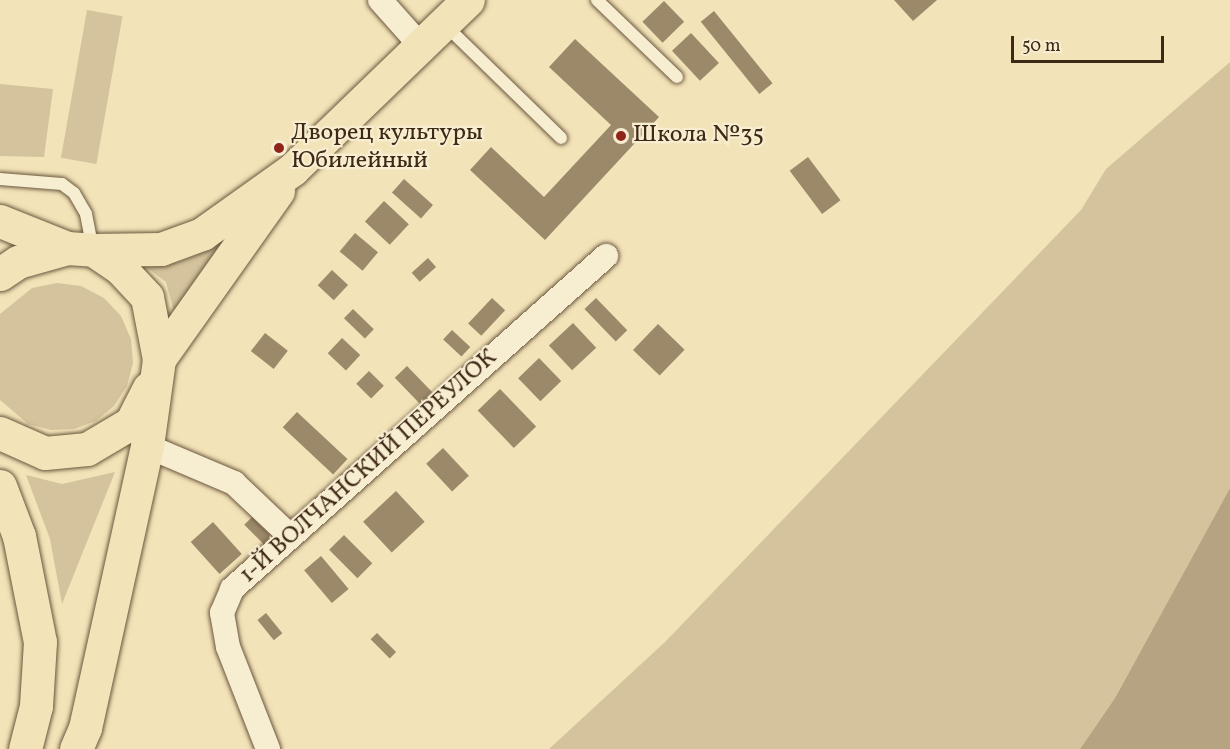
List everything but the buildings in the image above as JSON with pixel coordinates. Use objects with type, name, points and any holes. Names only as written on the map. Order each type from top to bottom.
[{"type":"main road","points":[[0,274],[18,262],[80,249],[161,249],[202,234],[293,169],[468,0]]},
{"type":"main road","points":[[87,449],[131,423],[157,367],[293,169]]},
{"type":"main road","points":[[0,221],[80,249],[120,267],[147,297],[157,367],[147,446],[81,739]]},
{"type":"main road","points":[[0,433],[45,453],[147,446]]},
{"type":"main road","points":[[0,486],[19,536],[40,642],[36,706],[25,749]]},
{"type":"street","points":[[380,0],[433,35]]},
{"type":"street","name":"1-Й ВОЛЧАНСКИЙ ПЕРЕУЛОК","points":[[268,749],[228,647],[222,613],[232,589],[606,256]]},
{"type":"street","points":[[147,446],[234,483],[290,536]]},
{"type":"lane","points":[[597,0],[677,77]]},
{"type":"lane","points":[[433,35],[561,138]]},
{"type":"lane","points":[[0,179],[62,184],[75,193],[86,213],[80,249]]},
{"type":"shaded area","points":[[87,10],[122,16],[96,164],[61,158]]},
{"type":"shaded area","points":[[1230,62],[1230,488],[1115,698],[1080,749],[549,749],[665,642],[1081,210],[1106,169]]},
{"type":"shaded area","points":[[0,84],[53,89],[44,157],[0,156]]},
{"type":"shaded area","points":[[219,246],[175,315],[166,282],[146,267],[181,261]]},
{"type":"shaded area","points":[[57,283],[81,286],[104,298],[121,316],[131,339],[133,363],[127,386],[114,406],[96,421],[74,429],[51,430],[28,424],[0,400],[0,314],[32,288]]},
{"type":"shaded area","points":[[115,472],[62,604],[50,539],[26,475],[62,484]]},
{"type":"shaded area","points":[[1230,488],[1230,749],[1080,749],[1115,698]]},
{"type":"place","name":"Школа №35","points":[[621,136]]},
{"type":"place","name":"Дворец культуры Юбилейный","points":[[279,148]]}]
